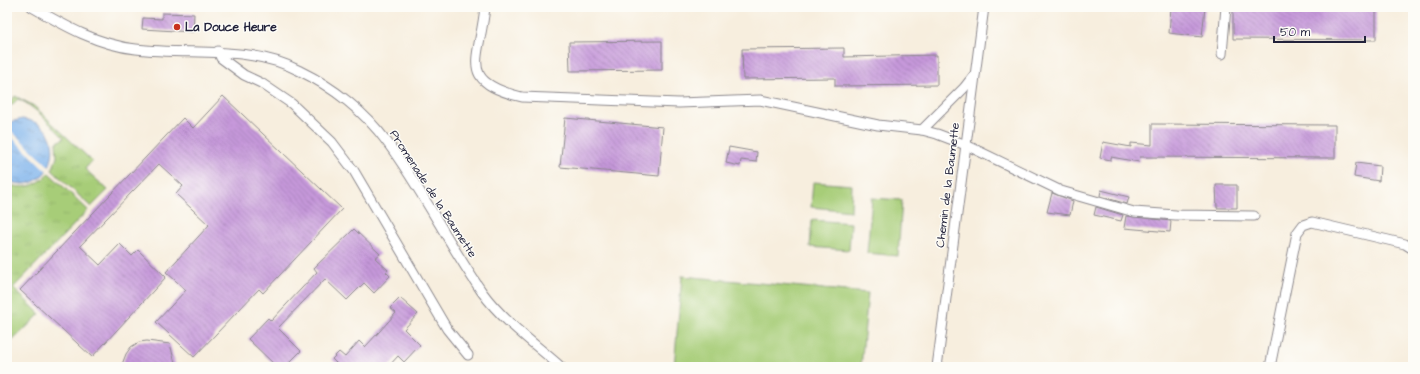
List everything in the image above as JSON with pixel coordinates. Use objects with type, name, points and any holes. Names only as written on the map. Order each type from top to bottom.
[{"type":"street","name":"Promenade de la Baumette","points":[[32,7],[71,29],[117,46],[173,52],[218,51],[273,59],[300,70],[330,87],[360,112],[386,141],[483,293],[505,317],[561,367]]},
{"type":"street","points":[[485,7],[478,49],[478,75],[484,83],[499,91],[522,97],[679,103],[760,100],[878,125],[922,130],[966,145],[1061,191],[1134,212],[1176,215],[1254,216]]},
{"type":"street","name":"Chemin de la Baumette","points":[[937,367],[984,7]]},
{"type":"street","points":[[1222,54],[1226,7]]},
{"type":"street","points":[[218,51],[221,58],[244,75],[261,83],[292,104],[320,128],[336,147],[354,171],[447,329],[468,355]]},
{"type":"street","points":[[244,54],[241,65],[244,75]]},
{"type":"street","points":[[922,130],[964,88],[975,72]]},
{"type":"street","points":[[1270,367],[1297,234],[1303,225],[1312,222],[1405,244],[1413,249]]},
{"type":"green space","points":[[15,96],[34,106],[92,161],[85,169],[108,190],[91,207],[52,170],[57,157],[56,143],[64,138],[38,112],[26,103],[18,99],[11,106],[9,104]]},
{"type":"green space","points":[[49,173],[88,210],[13,288],[40,314],[7,346],[7,184],[19,187],[30,186],[40,181]]},
{"type":"green space","points":[[813,182],[852,185],[851,211],[811,207]]},
{"type":"green space","points":[[872,198],[902,200],[898,256],[867,253]]},
{"type":"green space","points":[[812,220],[851,223],[849,250],[810,247]]},
{"type":"green space","points":[[682,276],[868,293],[861,367],[674,367]]},
{"type":"water","points":[[22,119],[39,124],[49,134],[53,147],[51,160],[45,172],[36,181],[22,184],[7,180],[7,123]]},
{"type":"pier","points":[[7,127],[51,168],[48,172],[7,133]]},
{"type":"building","points":[[1171,7],[1205,7],[1202,37],[1169,33]]},
{"type":"building","points":[[1233,7],[1376,7],[1376,40],[1233,39]]},
{"type":"building","points":[[162,13],[194,14],[193,32],[142,29],[143,18],[162,19]]},
{"type":"building","points":[[662,41],[662,70],[570,71],[569,42]]},
{"type":"building","points":[[844,48],[844,57],[937,55],[937,85],[835,86],[835,78],[743,79],[742,49]]},
{"type":"building","points":[[223,96],[342,209],[263,293],[259,289],[194,357],[156,322],[186,290],[166,272],[209,225],[176,194],[183,186],[159,164],[80,246],[100,265],[120,244],[132,256],[138,250],[166,277],[92,357],[20,290],[183,118],[193,128]]},
{"type":"building","points":[[565,118],[663,127],[659,176],[560,167]]},
{"type":"building","points":[[1152,124],[1335,125],[1335,158],[1140,157],[1139,162],[1111,157],[1111,160],[1100,158],[1103,142],[1131,147],[1131,143],[1152,145]]},
{"type":"building","points":[[729,147],[757,152],[756,162],[741,160],[740,166],[726,163]]},
{"type":"building","points":[[1356,163],[1380,166],[1379,181],[1354,177]]},
{"type":"building","points":[[1216,185],[1237,185],[1237,208],[1217,208]]},
{"type":"building","points":[[1101,190],[1129,197],[1127,204],[1100,196]]},
{"type":"building","points":[[1052,193],[1073,201],[1070,215],[1047,212]]},
{"type":"building","points":[[1096,207],[1123,215],[1121,221],[1094,215]]},
{"type":"building","points":[[1126,216],[1171,221],[1170,232],[1124,228]]},
{"type":"building","points":[[354,229],[380,254],[375,258],[388,270],[386,272],[390,276],[374,293],[364,283],[347,300],[325,279],[278,328],[301,351],[285,367],[277,367],[248,339],[268,318],[271,321],[317,272],[314,268]]},
{"type":"building","points":[[400,298],[418,314],[404,329],[420,345],[404,362],[398,356],[388,367],[336,367],[338,365],[332,359],[339,352],[345,357],[359,341],[365,347],[396,313],[390,308]]},
{"type":"building","points":[[147,341],[170,344],[176,367],[121,367],[126,354],[131,347],[139,342]]},
{"type":"place","name":"La Douce Heure","points":[[177,27]]}]
